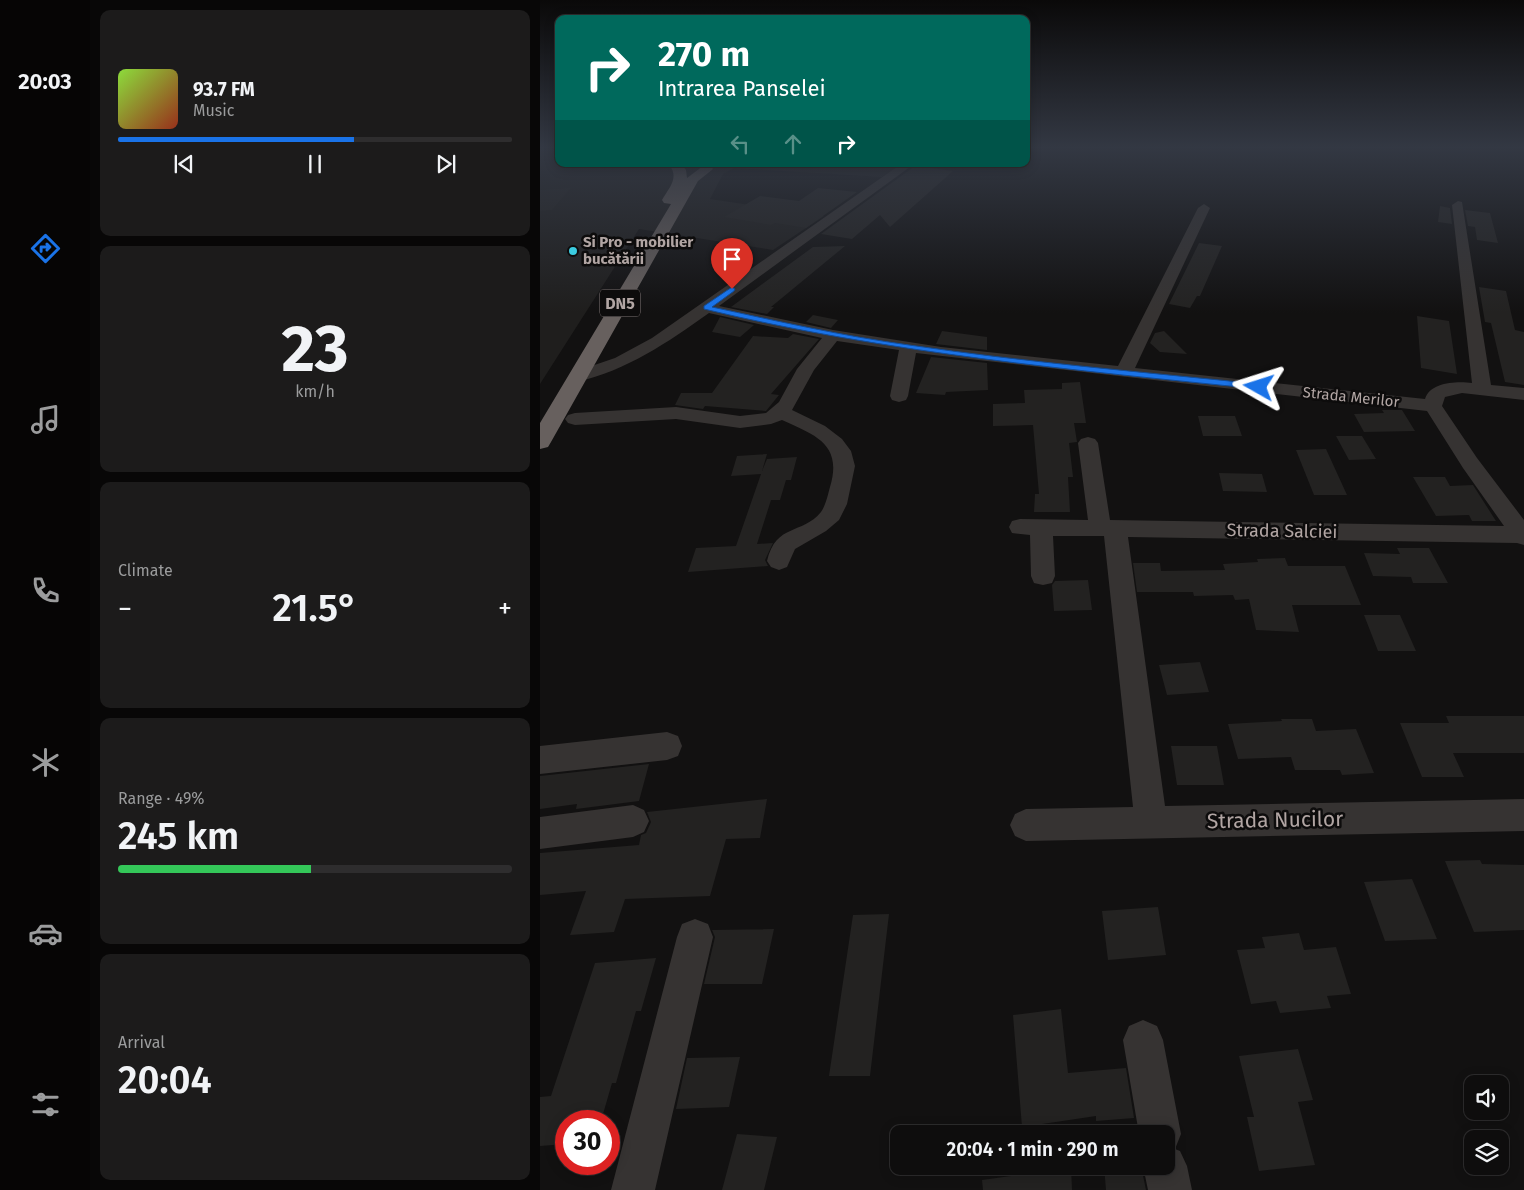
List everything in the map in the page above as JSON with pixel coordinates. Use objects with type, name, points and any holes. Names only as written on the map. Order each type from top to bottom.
[{"type":"highway","name":"DN5","points":[[540,413],[668,202]]},
{"type":"highway","name":"DN5","points":[[540,442],[679,202]]},
{"type":"street","points":[[577,377],[642,353],[855,202]]},
{"type":"street","points":[[1458,205],[1482,389]]},
{"type":"street","points":[[1124,372],[1204,208]]},
{"type":"street","name":"Strada Merilor","points":[[706,308],[834,335],[908,347],[1433,406]]},
{"type":"street","points":[[575,418],[676,413],[740,422],[770,418],[780,412],[806,369],[834,335]]},
{"type":"street","points":[[899,396],[908,347]]},
{"type":"street","points":[[1523,536],[1475,470],[1433,406],[1436,394],[1444,390],[1462,387],[1524,394]]},
{"type":"street","points":[[779,561],[783,547],[791,540],[813,530],[831,516],[844,471],[844,457],[840,448],[820,432],[797,418],[780,412]]},
{"type":"street","points":[[1088,443],[1107,528],[1152,822]]},
{"type":"street","name":"Strada Salciei","points":[[1043,576],[1030,527],[1523,536]]},
{"type":"street","points":[[540,760],[667,746]]},
{"type":"street","name":"Strada Nucilor","points":[[1026,825],[1524,815]]},
{"type":"street","points":[[540,832],[633,821]]},
{"type":"street","points":[[633,1190],[695,937]]},
{"type":"street","points":[[1143,1040],[1158,1125]]},
{"type":"street","points":[[1167,1175],[1170,1190]]},
{"type":"shaded area","points":[[540,202],[727,202],[824,216],[773,250],[639,229],[540,384]]},
{"type":"building","points":[[540,202],[559,202],[552,210],[540,211]]},
{"type":"building","points":[[751,202],[843,202],[806,228],[775,223],[771,225],[724,217]]},
{"type":"building","points":[[866,202],[919,202],[890,227],[880,215],[852,239],[821,234]]},
{"type":"building","points":[[1440,206],[1450,208],[1452,224],[1438,222]]},
{"type":"building","points":[[1465,210],[1490,213],[1498,243],[1477,240],[1475,227],[1468,226]]},
{"type":"building","points":[[1199,243],[1222,246],[1200,296],[1197,296],[1190,308],[1169,304]]},
{"type":"building","points":[[845,246],[771,307],[774,307],[767,314],[731,307],[813,247]]},
{"type":"building","points":[[1479,287],[1506,291],[1515,330],[1524,332],[1524,385],[1505,382],[1491,323],[1485,322]]},
{"type":"building","points":[[813,315],[838,320],[831,328],[806,322]]},
{"type":"building","points":[[1417,316],[1449,321],[1457,374],[1421,368]]},
{"type":"building","points":[[720,317],[754,325],[740,337],[712,332]]},
{"type":"building","points":[[942,331],[987,337],[987,350],[936,344]]},
{"type":"building","points":[[1164,331],[1187,354],[1160,352],[1150,343],[1155,333]]},
{"type":"building","points":[[793,334],[819,339],[771,394],[779,395],[766,411],[705,406],[703,409],[675,405],[681,393],[712,393],[753,336],[788,338]]},
{"type":"building","points":[[931,357],[987,363],[988,390],[946,392],[945,395],[916,393]]},
{"type":"building","points":[[1080,382],[1086,423],[1074,423],[1077,442],[1069,443],[1073,477],[1068,477],[1070,512],[1034,512],[1035,494],[1039,494],[1033,425],[993,426],[993,404],[1025,403],[1024,390],[1062,389],[1062,383]]},
{"type":"building","points":[[1382,410],[1402,410],[1415,431],[1364,432],[1354,414],[1384,413]]},
{"type":"building","points":[[1198,416],[1235,416],[1242,436],[1203,436]]},
{"type":"building","points":[[1336,436],[1362,436],[1376,459],[1349,460]]},
{"type":"building","points":[[1326,449],[1347,495],[1314,495],[1296,450]]},
{"type":"building","points":[[767,454],[762,471],[767,459],[797,457],[791,480],[786,480],[780,500],[771,500],[757,544],[773,543],[765,560],[768,566],[688,572],[696,548],[736,546],[761,474],[731,476],[737,456]]},
{"type":"building","points":[[1219,473],[1262,474],[1267,492],[1223,491]]},
{"type":"building","points":[[1413,477],[1445,477],[1450,486],[1473,485],[1496,521],[1472,521],[1469,515],[1436,516]]},
{"type":"building","points":[[1397,548],[1429,548],[1448,583],[1413,583],[1411,577],[1373,576],[1364,553],[1400,554]]},
{"type":"building","points":[[1285,558],[1288,566],[1345,566],[1361,605],[1292,605],[1299,632],[1256,630],[1249,599],[1235,600],[1233,595],[1194,596],[1193,592],[1137,592],[1133,563],[1160,563],[1161,571],[1225,570],[1223,564],[1258,562],[1257,559]]},
{"type":"building","points":[[1088,580],[1092,610],[1054,611],[1052,585],[1055,581]]},
{"type":"building","points":[[1364,615],[1400,615],[1416,651],[1378,651]]},
{"type":"building","points":[[1200,662],[1209,692],[1167,695],[1159,665]]},
{"type":"building","points":[[1446,716],[1524,716],[1524,753],[1453,753],[1464,777],[1422,777],[1400,723],[1449,723]]},
{"type":"building","points":[[1281,719],[1312,719],[1316,731],[1356,729],[1374,773],[1342,775],[1340,770],[1295,770],[1291,757],[1238,759],[1228,724],[1282,721]]},
{"type":"building","points":[[1171,746],[1217,746],[1224,785],[1177,785]]},
{"type":"building","points":[[649,764],[639,801],[576,809],[577,804],[540,809],[540,776]]},
{"type":"building","points":[[767,799],[760,838],[726,839],[710,896],[625,899],[614,932],[570,935],[586,891],[540,895],[540,853],[639,845],[641,835],[646,833],[651,822],[647,812]]},
{"type":"building","points":[[1480,860],[1482,864],[1524,865],[1524,930],[1474,932],[1445,861]]},
{"type":"building","points":[[1412,879],[1437,939],[1385,941],[1364,882]]},
{"type":"building","points":[[1158,907],[1166,955],[1108,960],[1102,911]]},
{"type":"building","points":[[889,914],[870,1076],[829,1076],[853,915]]},
{"type":"building","points":[[774,929],[762,984],[704,984],[715,937],[712,930]]},
{"type":"building","points":[[1299,933],[1304,950],[1336,947],[1351,994],[1327,996],[1331,1008],[1280,1013],[1276,1001],[1251,1004],[1237,950],[1265,948],[1262,937]]},
{"type":"building","points":[[656,958],[641,1011],[636,1011],[616,1083],[612,1083],[604,1110],[555,1110],[555,1145],[540,1146],[540,1097],[551,1096],[595,963]]},
{"type":"building","points":[[1061,1009],[1068,1073],[1126,1068],[1134,1118],[1096,1121],[1096,1116],[1035,1125],[1022,1125],[1013,1015]]},
{"type":"building","points":[[1298,1049],[1313,1100],[1298,1102],[1315,1165],[1259,1171],[1247,1117],[1254,1117],[1239,1056]]},
{"type":"building","points":[[740,1057],[729,1107],[676,1109],[687,1058]]},
{"type":"building","points":[[737,1134],[777,1137],[764,1190],[722,1190]]},
{"type":"building","points":[[1018,1175],[1071,1175],[1072,1190],[983,1190],[982,1180]]},
{"type":"building","points":[[1105,1175],[1143,1175],[1146,1190],[1106,1190]]},
{"type":"place","name":"Si Pro - mobilier bucătării","points":[[573,251]]},
{"type":"route","points":[[732,289],[706,308],[834,335],[908,347],[1019,362],[1259,387]]}]
